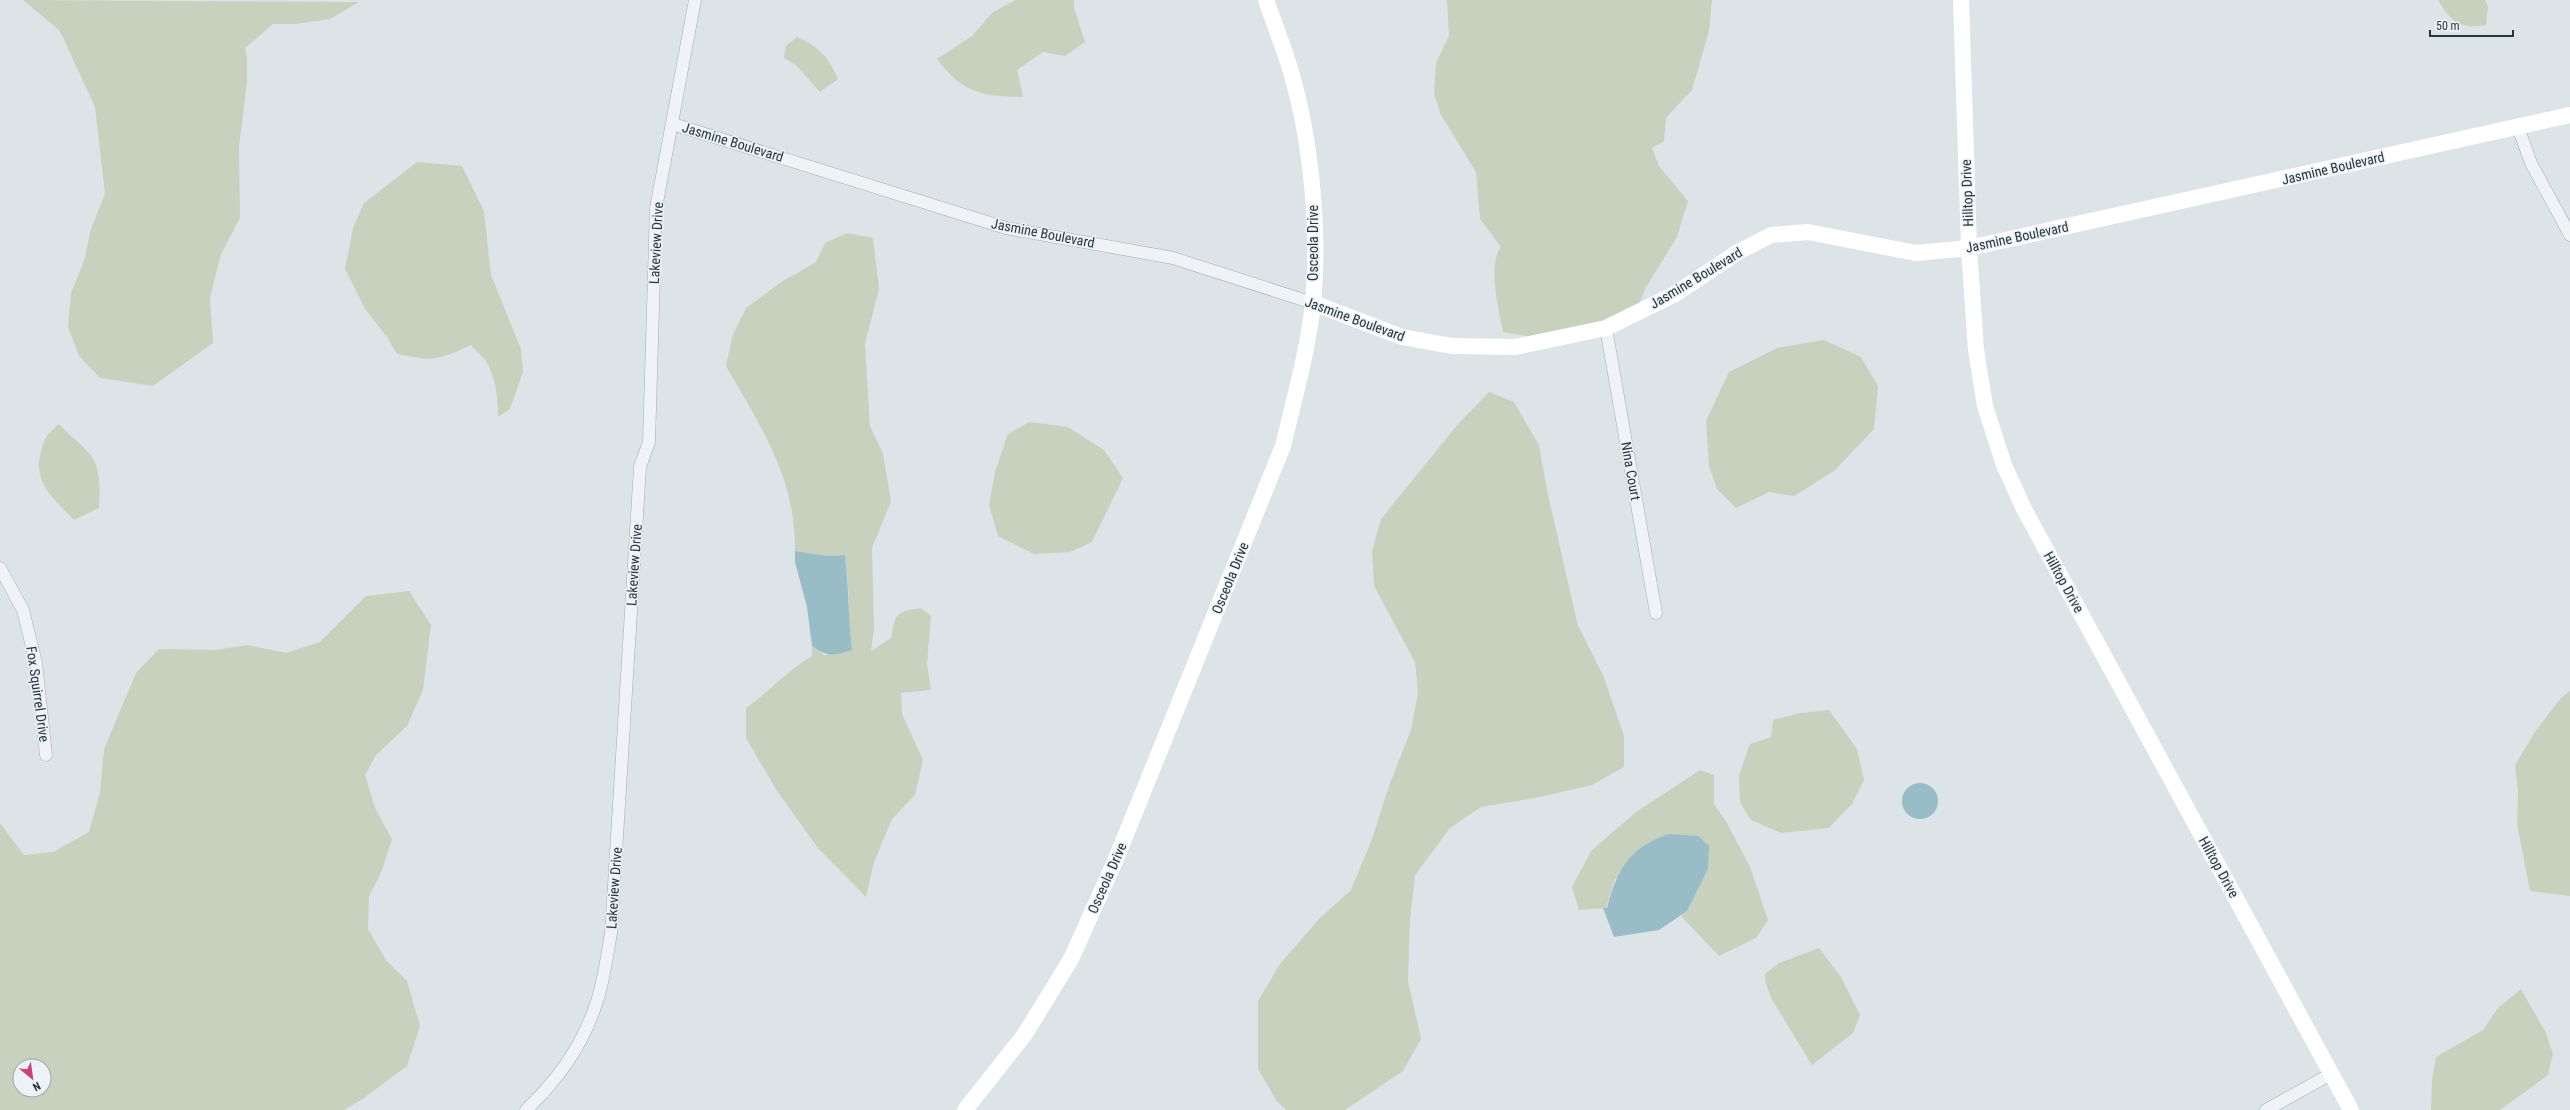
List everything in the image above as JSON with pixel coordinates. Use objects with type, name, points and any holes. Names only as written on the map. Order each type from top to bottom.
[{"type":"street","name":"Lakeview Drive","points":[[526,1110],[547,1090],[580,1043],[598,1001],[611,933],[640,467],[649,442],[656,208],[673,124],[695,0]]},
{"type":"street","name":"Osceola Drive","points":[[965,1110],[1025,1034],[1071,959],[1116,859],[1283,446],[1300,375],[1313,303],[1314,214],[1307,142],[1291,72],[1266,0]]},
{"type":"street","name":"Hilltop Drive","points":[[1961,0],[1969,248],[1976,350],[1984,399],[2004,465],[2024,509],[2351,1110]]},
{"type":"street","name":"Jasmine Boulevard","points":[[673,124],[1006,228],[1173,258],[1313,303],[1402,337],[1452,346],[1516,347],[1606,328],[1675,294],[1738,252],[1771,235],[1808,232],[1916,253],[1969,248],[2570,115]]},
{"type":"street","points":[[2518,127],[2531,163],[2570,235]]},
{"type":"street","name":"Nina Court","points":[[1606,328],[1656,613]]},
{"type":"street","name":"Fox Squirrel Drive","points":[[0,568],[23,610],[36,664],[46,755]]},
{"type":"street","points":[[2266,1110],[2331,1074]]},
{"type":"green space","points":[[23,0],[359,2],[330,19],[296,24],[273,24],[245,48],[247,58],[247,82],[239,147],[240,218],[221,254],[210,298],[213,343],[153,386],[100,378],[79,356],[68,327],[71,293],[84,261],[91,229],[105,194],[95,107],[60,31]]},
{"type":"green space","points":[[1015,0],[1074,0],[1074,8],[1085,42],[1065,56],[1043,52],[1017,70],[1023,97],[996,96],[974,91],[956,80],[937,59],[972,36],[992,13]]},
{"type":"green space","points":[[1447,0],[1712,0],[1709,31],[1692,90],[1666,118],[1664,141],[1652,148],[1659,166],[1688,201],[1677,237],[1645,289],[1639,304],[1604,322],[1531,337],[1503,332],[1494,276],[1497,255],[1501,247],[1480,219],[1476,172],[1441,115],[1434,94],[1436,63],[1449,36]]},
{"type":"green space","points":[[2438,0],[2485,0],[2488,7],[2486,25],[2470,26],[2457,22],[2447,13]]},
{"type":"green space","points":[[797,37],[811,44],[827,59],[838,79],[820,92],[796,65],[784,58],[786,46]]},
{"type":"green space","points":[[417,162],[462,166],[484,211],[491,275],[521,349],[523,372],[510,409],[498,417],[497,395],[492,374],[486,361],[471,345],[442,357],[435,358],[419,358],[397,354],[387,337],[365,309],[345,269],[353,228],[364,203]]},
{"type":"green space","points":[[847,233],[873,238],[879,289],[865,344],[870,426],[883,454],[891,501],[872,548],[874,629],[871,651],[891,638],[894,623],[898,615],[901,613],[921,608],[931,616],[927,664],[931,690],[901,693],[902,714],[923,760],[915,795],[892,819],[874,862],[866,897],[818,848],[777,791],[746,738],[746,708],[812,656],[812,646],[824,655],[851,650],[847,567],[845,555],[829,556],[795,551],[794,525],[790,500],[783,476],[774,454],[752,410],[726,366],[733,334],[746,308],[780,283],[816,262],[825,243]]},
{"type":"green space","points":[[1824,340],[1861,357],[1878,386],[1874,429],[1834,471],[1794,496],[1769,492],[1736,508],[1717,489],[1709,466],[1706,421],[1729,372],[1777,348]]},
{"type":"green space","points":[[1489,392],[1514,402],[1539,445],[1548,495],[1578,626],[1603,675],[1624,736],[1624,767],[1592,785],[1535,798],[1481,807],[1450,828],[1415,875],[1410,920],[1408,981],[1421,1039],[1403,1071],[1345,1110],[1286,1110],[1276,1100],[1258,1069],[1258,1001],[1280,964],[1319,919],[1351,890],[1372,839],[1390,783],[1411,730],[1418,693],[1415,662],[1374,586],[1372,552],[1381,519],[1459,423]]},
{"type":"green space","points":[[1029,422],[1068,427],[1104,450],[1123,478],[1092,542],[1070,552],[1034,554],[998,536],[989,505],[995,472],[1008,434]]},
{"type":"green space","points":[[59,424],[89,453],[97,468],[100,489],[99,508],[74,520],[47,490],[42,481],[40,472],[39,462],[44,442],[47,436]]},
{"type":"green space","points":[[409,591],[431,625],[423,690],[407,726],[376,755],[365,775],[375,808],[392,839],[381,873],[369,896],[368,929],[386,960],[407,981],[420,1026],[407,1066],[361,1100],[344,1110],[0,1110],[0,823],[24,855],[53,852],[89,832],[100,792],[104,749],[136,673],[159,649],[214,650],[248,645],[286,653],[320,642],[366,596]]},
{"type":"green space","points":[[2570,691],[2570,896],[2530,891],[2517,824],[2518,791],[2515,765],[2535,732],[2561,698]]},
{"type":"green space","points":[[1829,710],[1857,749],[1864,780],[1852,804],[1829,828],[1781,833],[1751,820],[1740,802],[1739,775],[1750,744],[1771,737],[1773,720],[1800,713]]},
{"type":"green space","points":[[1700,770],[1714,775],[1714,804],[1727,823],[1750,867],[1768,920],[1756,938],[1719,956],[1681,916],[1687,911],[1708,869],[1615,879],[1606,908],[1579,910],[1572,887],[1591,851],[1636,812]]},
{"type":"green space","points":[[1819,948],[1841,977],[1860,1015],[1853,1033],[1812,1065],[1772,1000],[1766,984],[1765,974],[1779,963]]},
{"type":"green space","points":[[2521,989],[2546,1033],[2553,1054],[2548,1075],[2500,1110],[2431,1110],[2432,1079],[2436,1057],[2483,1030],[2498,1008]]},
{"type":"water","points":[[795,551],[829,556],[845,555],[852,650],[836,654],[826,654],[812,646],[807,607],[795,562]]},
{"type":"water","points":[[1924,783],[1933,788],[1937,794],[1937,808],[1933,814],[1924,819],[1916,819],[1907,814],[1903,808],[1902,797],[1907,788],[1913,784]]},
{"type":"water","points":[[1669,834],[1698,836],[1709,846],[1708,869],[1687,911],[1659,930],[1614,937],[1603,908],[1607,908],[1620,871],[1634,853],[1655,839]]}]
